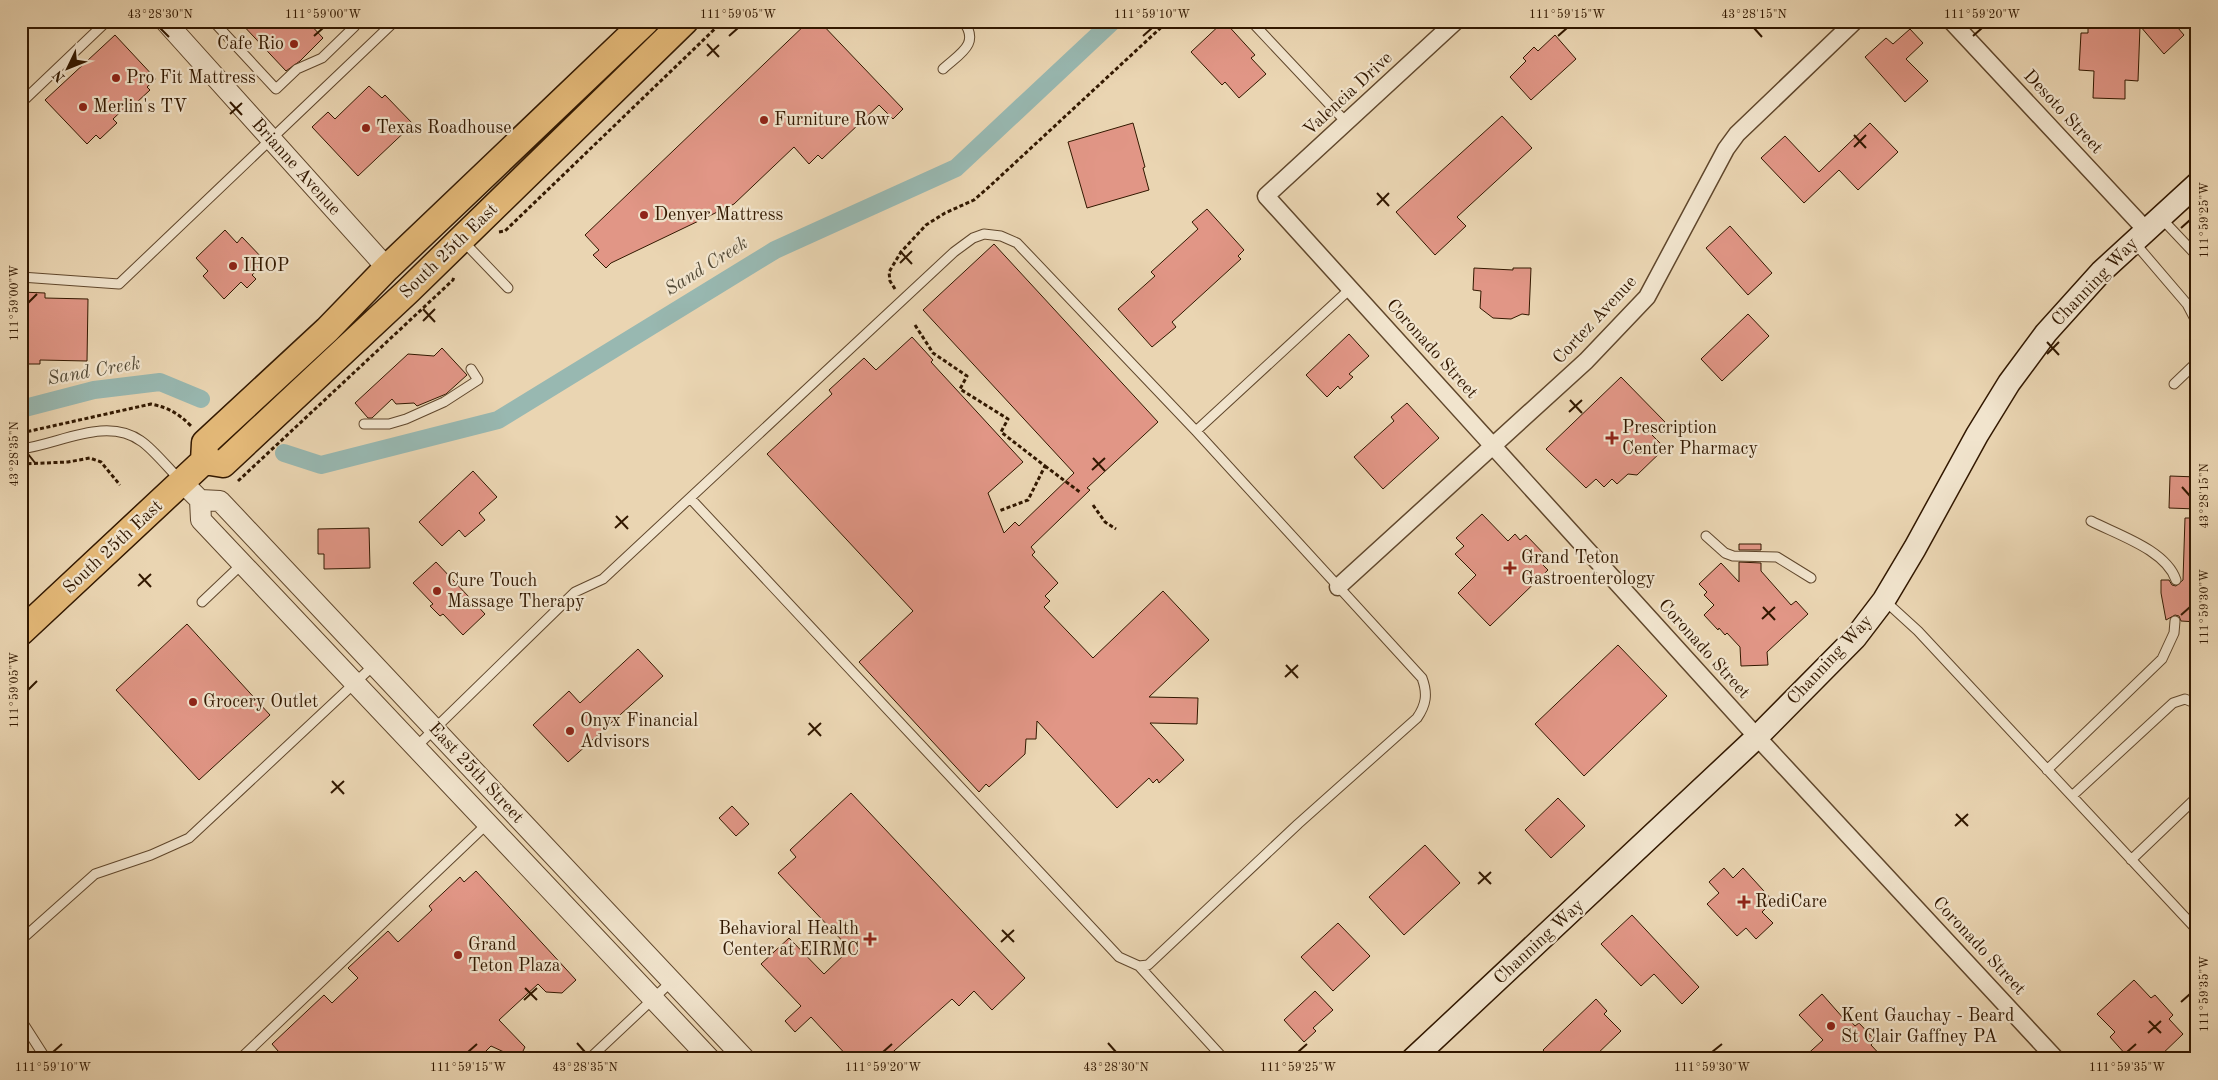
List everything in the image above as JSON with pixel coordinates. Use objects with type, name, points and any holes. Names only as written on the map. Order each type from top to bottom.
[{"type":"main road","name":"South 25th East","points":[[21,632],[204,461],[206,443],[327,330],[388,268],[646,21]]},
{"type":"main road","name":"South 25th East","points":[[204,461],[224,464],[462,239],[685,21]]},
{"type":"main road","points":[[462,239],[457,234],[455,225],[478,199],[488,172]]},
{"type":"main road","name":"Channing Way","points":[[1413,1059],[1757,737],[1855,638],[1884,600],[1916,548],[1977,435],[2009,383],[2046,333],[2102,272],[2197,184]]},
{"type":"street","name":"Brianne Avenue","points":[[165,21],[388,268]]},
{"type":"street","name":"Valencia Drive","points":[[1266,196],[1456,21]]},
{"type":"street","name":"Cortez Avenue","points":[[1338,587],[1586,361],[1647,296],[1722,154],[1737,134],[1855,21]]},
{"type":"street","name":"Desoto Street","points":[[1951,21],[2147,230]]},
{"type":"street","name":"Coronado Street","points":[[1266,196],[1757,737],[2056,1059]]},
{"type":"street","points":[[182,482],[200,500]]},
{"type":"street","name":"East 25th Street","points":[[710,1059],[201,520],[200,500],[220,501],[745,1059]]},
{"type":"lane","points":[[21,103],[107,21]]},
{"type":"lane","points":[[214,21],[276,89],[297,69],[322,58],[355,26]]},
{"type":"lane","points":[[21,277],[119,284],[395,21]]},
{"type":"lane","points":[[943,69],[969,44],[972,38],[969,29],[963,21]]},
{"type":"lane","points":[[1251,21],[1346,122]]},
{"type":"lane","points":[[2147,230],[2197,256]]},
{"type":"lane","points":[[2147,230],[2197,323]]},
{"type":"lane","points":[[416,748],[575,592],[603,579],[954,252],[973,238],[984,234],[1001,236],[1017,244],[1196,431],[1422,678],[1426,690],[1425,707],[1417,718],[1298,824],[1148,965],[1139,966]]},
{"type":"lane","points":[[462,239],[508,288]]},
{"type":"lane","points":[[1196,431],[1350,289]]},
{"type":"lane","points":[[2174,384],[2197,362]]},
{"type":"lane","points":[[364,424],[389,424],[444,402],[478,380],[471,369]]},
{"type":"lane","points":[[21,449],[98,430],[117,430],[132,435],[143,442],[182,482]]},
{"type":"lane","points":[[690,498],[1119,957],[1139,966],[1224,1059]]},
{"type":"lane","points":[[2091,521],[2159,555],[2173,571],[2176,580]]},
{"type":"lane","points":[[1706,536],[1725,553],[1733,556],[1777,557],[1811,578]]},
{"type":"lane","points":[[202,602],[242,564]]},
{"type":"lane","points":[[1884,600],[1918,631],[2197,930]]},
{"type":"lane","points":[[2047,770],[2155,668],[2170,646],[2175,621]]},
{"type":"lane","points":[[21,940],[95,874],[151,855],[188,838],[374,665]]},
{"type":"lane","points":[[2072,796],[2173,703],[2185,699],[2197,704]]},
{"type":"lane","points":[[2131,860],[2197,797]]},
{"type":"lane","points":[[240,1059],[488,823]]},
{"type":"lane","points":[[589,1059],[672,981]]},
{"type":"lane","points":[[21,1020],[46,1059]]},
{"type":"path","points":[[490,233],[505,231],[724,21]]},
{"type":"path","points":[[895,289],[890,281],[889,272],[901,252],[926,224],[974,200],[1168,21]]},
{"type":"path","points":[[238,481],[453,280],[455,268]]},
{"type":"path","points":[[915,325],[933,353],[967,376],[960,389],[1008,419],[1001,432],[1081,494]]},
{"type":"path","points":[[21,433],[151,404],[168,407],[178,413],[191,426]]},
{"type":"path","points":[[21,464],[68,462],[90,458],[101,462],[120,485]]},
{"type":"path","points":[[999,511],[1028,500],[1045,466]]},
{"type":"path","points":[[1093,505],[1105,522],[1116,530]]},
{"type":"building","points":[[239,21],[307,21],[323,38],[300,61],[286,71]]},
{"type":"building","points":[[809,21],[819,21],[903,109],[893,119],[879,105],[822,159],[818,155],[809,164],[794,147],[734,204],[611,263],[606,268],[593,255],[599,250],[585,235]]},
{"type":"building","points":[[1224,21],[1255,55],[1251,58],[1266,74],[1239,98],[1225,82],[1222,85],[1191,52]]},
{"type":"building","points":[[2088,21],[2172,21],[2184,35],[2164,54],[2140,26],[2138,81],[2125,80],[2125,99],[2093,98],[2094,71],[2079,70],[2081,33],[2088,33]]},
{"type":"building","points":[[1910,29],[1923,43],[1906,59],[1928,81],[1905,102],[1865,57],[1886,38],[1893,44]]},
{"type":"building","points":[[115,35],[156,79],[147,87],[150,90],[135,104],[132,101],[113,119],[117,123],[100,139],[96,135],[87,144],[45,100]]},
{"type":"building","points":[[1555,35],[1576,59],[1531,100],[1510,77],[1526,61],[1523,58],[1534,47],[1538,51]]},
{"type":"building","points":[[369,86],[382,98],[385,95],[413,124],[358,176],[312,127],[328,112],[335,119]]},
{"type":"building","points":[[1502,116],[1532,148],[1457,217],[1466,226],[1435,255],[1396,212]]},
{"type":"building","points":[[1133,123],[1149,190],[1087,208],[1068,142]]},
{"type":"building","points":[[1870,123],[1898,152],[1858,190],[1839,170],[1804,203],[1761,158],[1785,136],[1819,172]]},
{"type":"building","points":[[1207,209],[1244,250],[1238,256],[1241,259],[1172,322],[1176,327],[1152,347],[1118,309],[1155,276],[1151,272],[1198,229],[1192,222]]},
{"type":"building","points":[[1730,226],[1772,273],[1748,295],[1706,248]]},
{"type":"building","name":"IHOP","points":[[225,230],[237,243],[242,237],[266,262],[252,275],[256,279],[247,288],[241,282],[224,299],[203,276],[208,271],[196,258]]},
{"type":"building","points":[[994,244],[1158,422],[1087,488],[1090,490],[1031,547],[1035,552],[1032,555],[1058,583],[1045,596],[1050,601],[1044,607],[1093,658],[1163,591],[1209,640],[1149,697],[1198,698],[1197,724],[1150,723],[1184,760],[1159,783],[1157,779],[1153,783],[1149,778],[1117,808],[1037,721],[1036,739],[1026,739],[1025,754],[989,787],[986,784],[979,792],[859,662],[913,611],[767,454],[832,394],[829,390],[864,358],[876,370],[912,337],[933,360],[931,362],[1023,462],[988,493],[1004,533],[1015,522],[1019,526],[1074,473],[923,310]]},
{"type":"building","points":[[1474,268],[1513,270],[1513,268],[1531,268],[1529,315],[1522,314],[1511,319],[1493,318],[1480,308],[1481,291],[1473,290]]},
{"type":"building","points":[[21,292],[45,293],[45,298],[88,299],[87,361],[40,360],[40,364],[21,364]]},
{"type":"building","points":[[1748,314],[1769,336],[1722,381],[1701,359]]},
{"type":"building","points":[[1349,334],[1369,356],[1349,374],[1353,377],[1340,389],[1338,386],[1327,397],[1306,375]]},
{"type":"building","points":[[442,348],[467,375],[446,394],[417,406],[414,403],[396,404],[392,399],[372,418],[368,418],[355,403],[408,354],[434,356]]},
{"type":"building","points":[[1621,377],[1665,422],[1652,435],[1665,448],[1637,475],[1628,474],[1617,484],[1612,479],[1604,487],[1596,479],[1586,488],[1546,449]]},
{"type":"building","points":[[1407,403],[1439,438],[1383,489],[1354,457],[1394,421],[1391,417]]},
{"type":"building","points":[[473,471],[497,497],[479,513],[485,520],[465,537],[459,530],[442,546],[419,522]]},
{"type":"building","points":[[2170,476],[2197,477],[2197,509],[2169,508]]},
{"type":"building","points":[[1482,514],[1508,541],[1515,534],[1520,540],[1526,535],[1549,559],[1543,565],[1548,570],[1490,626],[1458,593],[1476,575],[1455,554],[1464,546],[1456,538]]},
{"type":"building","points":[[2185,518],[2197,518],[2197,622],[2181,621],[2179,616],[2175,615],[2166,620],[2161,593],[2161,580],[2169,580],[2172,585],[2176,586],[2183,580]]},
{"type":"building","points":[[369,528],[370,568],[324,569],[324,554],[318,554],[318,529]]},
{"type":"building","points":[[1739,544],[1761,544],[1761,550],[1739,550]]},
{"type":"building","points":[[436,562],[485,614],[463,635],[443,614],[440,616],[430,606],[433,604],[413,583]]},
{"type":"building","points":[[1739,562],[1761,563],[1761,571],[1791,605],[1796,601],[1808,614],[1767,652],[1768,665],[1741,666],[1740,647],[1727,633],[1725,635],[1719,628],[1718,630],[1704,615],[1714,605],[1704,595],[1707,592],[1699,584],[1721,563],[1739,582]]},
{"type":"building","name":"Grocery Outlet","points":[[187,624],[270,715],[199,780],[116,690]]},
{"type":"building","points":[[1618,645],[1667,696],[1584,776],[1535,724]]},
{"type":"building","points":[[638,649],[663,676],[568,762],[533,725],[569,691],[580,703]]},
{"type":"building","points":[[851,793],[1025,978],[992,1010],[974,991],[959,1006],[952,999],[885,1059],[850,1059],[811,1017],[795,1032],[785,1021],[801,1006],[761,964],[789,938],[824,974],[850,949],[778,873],[796,857],[790,850]]},
{"type":"building","points":[[1558,798],[1585,826],[1551,858],[1525,830]]},
{"type":"building","points":[[732,806],[749,824],[736,836],[719,818]]},
{"type":"building","points":[[1425,845],[1460,883],[1404,935],[1369,897]]},
{"type":"building","points":[[1724,868],[1733,878],[1743,868],[1773,901],[1762,912],[1773,923],[1756,939],[1746,928],[1737,936],[1707,904],[1719,893],[1709,882]]},
{"type":"building","name":"Grand Teton Plaza","points":[[476,871],[576,980],[562,993],[546,992],[538,984],[499,1020],[525,1047],[519,1059],[491,1046],[478,1059],[285,1059],[272,1044],[324,995],[332,1003],[358,978],[348,968],[388,931],[398,942],[432,910],[429,906],[460,877],[464,882]]},
{"type":"building","points":[[1632,915],[1699,987],[1682,1004],[1654,974],[1641,986],[1601,944]]},
{"type":"building","points":[[1338,923],[1370,956],[1333,991],[1301,957]]},
{"type":"building","points":[[2134,980],[2151,998],[2155,995],[2173,1015],[2169,1019],[2183,1034],[2157,1059],[2139,1059],[2132,1051],[2127,1056],[2110,1037],[2115,1032],[2097,1014]]},
{"type":"building","points":[[1315,991],[1333,1010],[1313,1028],[1316,1031],[1304,1042],[1284,1020]]},
{"type":"building","points":[[1822,994],[1844,1019],[1847,1017],[1855,1026],[1859,1023],[1875,1040],[1871,1045],[1884,1059],[1802,1059],[1823,1040],[1799,1015]]},
{"type":"building","points":[[1596,999],[1607,1011],[1604,1014],[1621,1031],[1592,1059],[1551,1059],[1543,1050]]},
{"type":"waterway","name":"Sand Creek","points":[[284,453],[321,465],[498,420],[775,250],[956,168],[1113,21]]},
{"type":"waterway","name":"Sand Creek","points":[[21,409],[94,390],[160,382],[201,399]]},
{"type":"place","name":"Cafe Rio","points":[[294,44]]},
{"type":"place","name":"Pro Fit Mattress","points":[[116,78]]},
{"type":"place","name":"Merlin's TV","points":[[83,107]]},
{"type":"place","name":"Furniture Row","points":[[764,120]]},
{"type":"place","name":"Texas Roadhouse","points":[[366,128]]},
{"type":"place","name":"Denver Mattress","points":[[644,215]]},
{"type":"place","name":"IHOP","points":[[233,266]]},
{"type":"place","name":"Prescription Center Pharmacy","points":[[1612,438]]},
{"type":"place","name":"Grand Teton Gastroenterology","points":[[1510,568]]},
{"type":"place","name":"Cure Touch Massage Therapy","points":[[437,591]]},
{"type":"place","name":"Grocery Outlet","points":[[193,702]]},
{"type":"place","name":"Onyx Financial Advisors","points":[[570,731]]},
{"type":"place","name":"RediCare","points":[[1744,902]]},
{"type":"place","name":"Behavioral Health Center at EIRMC","points":[[870,939]]},
{"type":"place","name":"Grand Teton Plaza","points":[[458,955]]},
{"type":"place","name":"Kent Gauchay - Beard St Clair Gaffney PA","points":[[1831,1026]]}]
